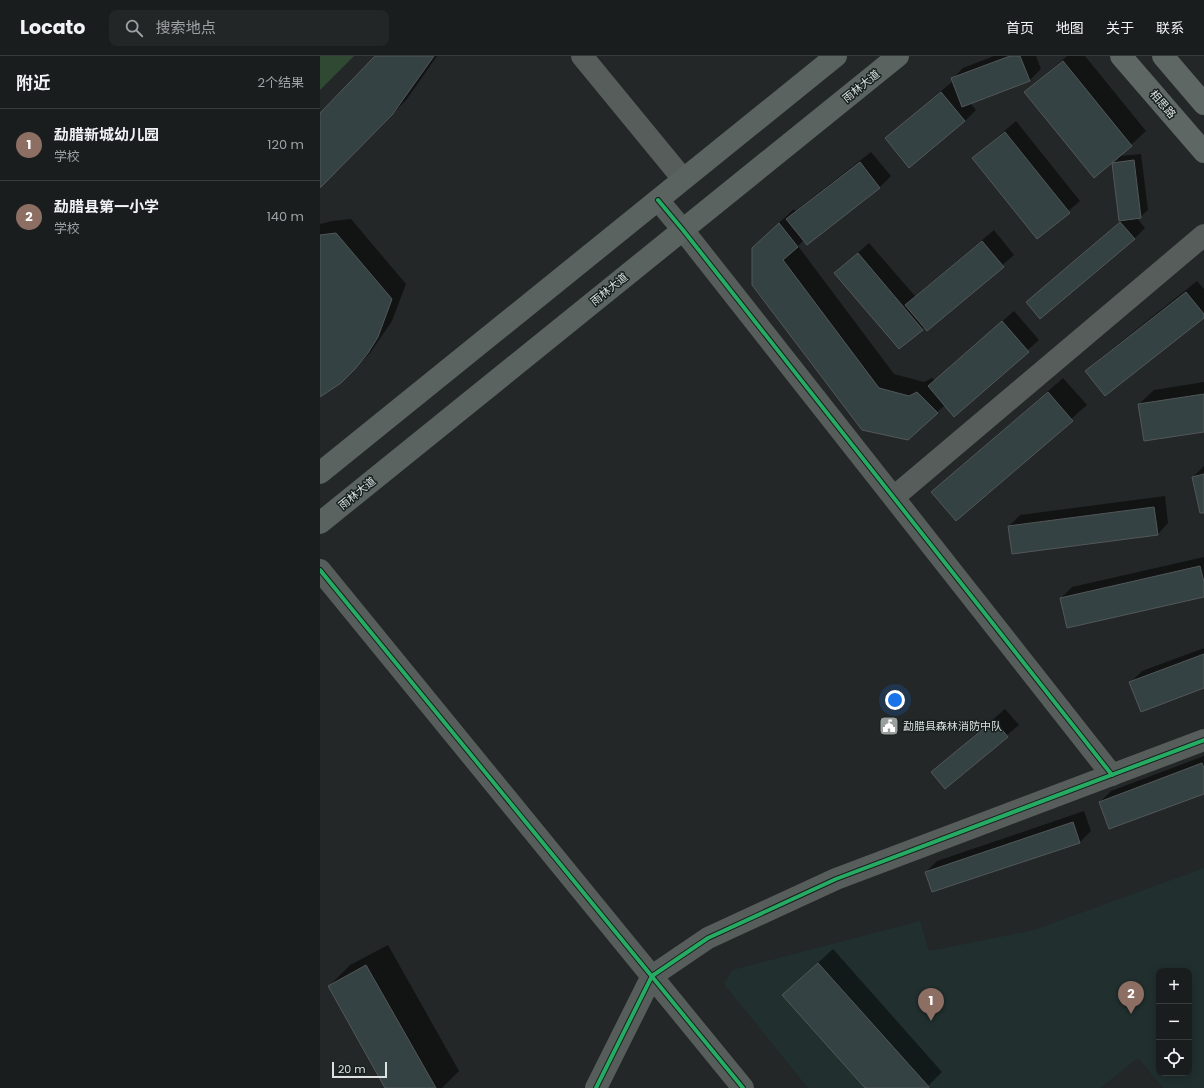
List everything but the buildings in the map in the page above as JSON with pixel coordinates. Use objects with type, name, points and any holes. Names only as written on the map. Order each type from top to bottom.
[{"type":"highway","points":[[320,473],[836,56]]},
{"type":"highway","name":"雨林大道","points":[[320,523],[898,56]]},
{"type":"main road","name":"相思路","points":[[1121,56],[1204,152]]},
{"type":"main road","points":[[1163,56],[1204,104]]},
{"type":"street","points":[[582,56],[683,179]]},
{"type":"street","points":[[658,200],[1112,774]]},
{"type":"street","points":[[894,497],[1204,235]]},
{"type":"street","points":[[320,570],[743,1088]]},
{"type":"street","points":[[596,1088],[652,976],[708,938],[836,879],[1204,740]]},
{"type":"shaded area","points":[[1204,868],[1204,1088],[1163,1088],[1138,1058],[1100,1088],[808,1088],[724,984],[732,970],[920,921],[929,951],[1034,930]]},
{"type":"green space","points":[[320,56],[354,56],[320,90]]},
{"type":"cycle path","points":[[658,200],[1112,775]]},
{"type":"cycle path","points":[[320,570],[743,1088]]},
{"type":"cycle path","points":[[596,1088],[652,976],[708,938],[836,879],[1204,740]]},
{"type":"place","name":"勐腊县森林消防中队","points":[[889,726]]},
{"type":"place","name":"勐腊县第一小学","points":[[1131,1014]]},
{"type":"place","name":"勐腊新城幼儿园","points":[[931,1021]]}]
